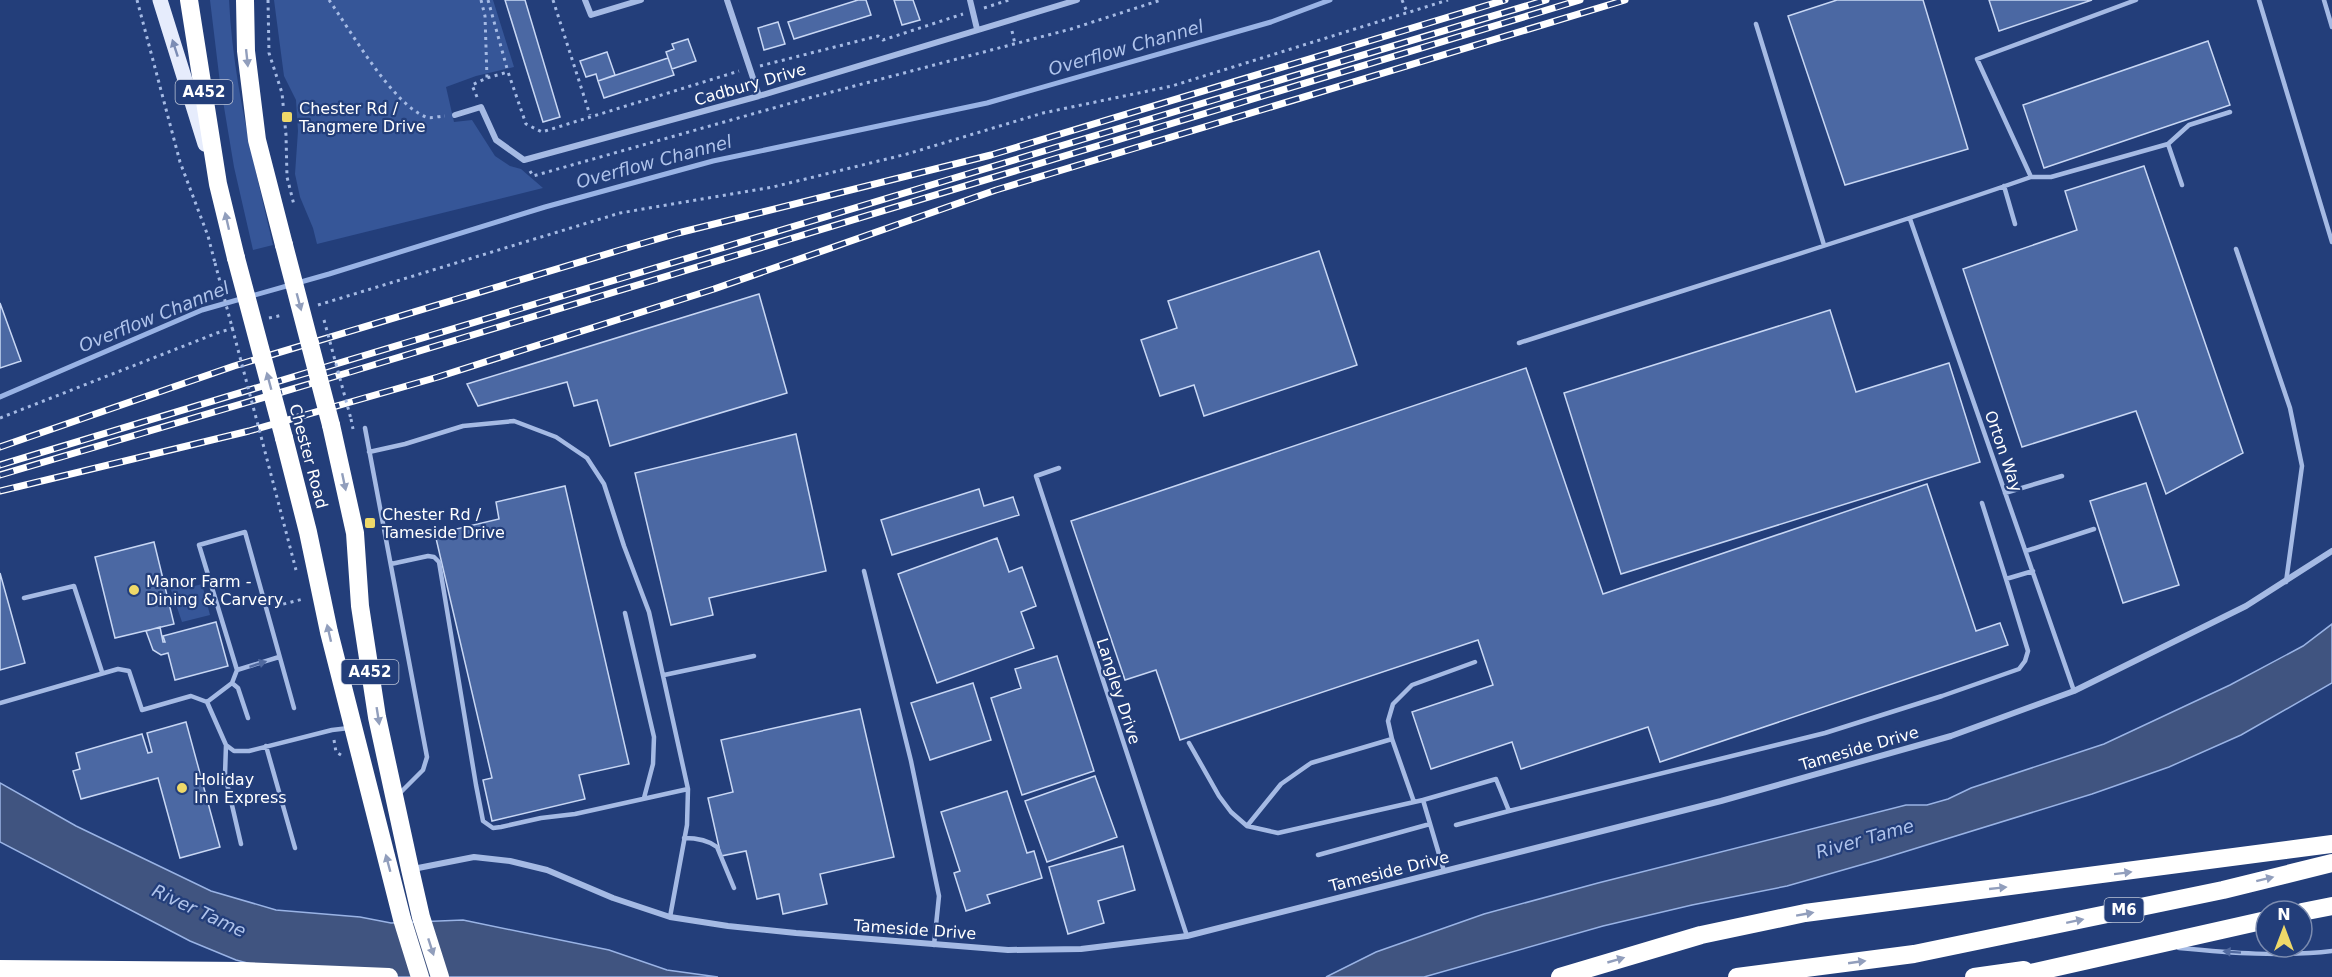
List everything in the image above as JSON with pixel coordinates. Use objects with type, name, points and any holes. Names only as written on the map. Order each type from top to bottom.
[{"type":"highway","name":"Chester Road","points":[[189,0],[218,184],[308,532],[328,632],[355,728],[402,920],[420,977]]},
{"type":"highway","name":"Chester Road","points":[[245,0],[246,51],[257,140],[331,425],[355,533],[360,606],[377,717],[421,917],[440,977]]},
{"type":"highway","points":[[1560,977],[1701,935],[1805,913],[2332,844]]},
{"type":"highway","name":"M6","points":[[1737,977],[1914,954],[2223,890],[2332,863]]},
{"type":"highway","points":[[2314,910],[2332,906]]},
{"type":"highway","points":[[2013,977],[2254,923]]},
{"type":"highway","points":[[1974,977],[2094,959]]},
{"type":"highway","points":[[0,969],[243,971],[389,977]]},
{"type":"main road","points":[[160,0],[218,184]]},
{"type":"street","points":[[585,0],[591,15],[640,0]]},
{"type":"street","points":[[727,0],[759,96]]},
{"type":"street","points":[[970,0],[977,29]]},
{"type":"street","name":"Cadbury Drive","points":[[524,160],[759,96],[1077,0]]},
{"type":"street","points":[[455,115],[481,106],[496,140],[524,160]]},
{"type":"street","name":"Tameside Drive","points":[[410,870],[474,857],[510,861],[547,870],[613,898],[670,917],[728,926],[933,945],[1008,950],[1081,949],[1187,936],[1779,785],[1951,736],[2074,691],[2246,606],[2332,551]]},
{"type":"lane","points":[[2031,177],[1977,59],[2136,0]]},
{"type":"lane","points":[[2259,0],[2332,242]]},
{"type":"lane","points":[[2324,0],[2332,27]]},
{"type":"lane","points":[[1756,24],[1824,245]]},
{"type":"lane","points":[[1519,343],[1910,219],[2031,177],[2051,177],[2168,144],[2189,125],[2230,112]]},
{"type":"lane","points":[[2168,144],[2182,185]]},
{"type":"lane","points":[[2004,186],[2015,224]]},
{"type":"lane","name":"Orton Way","points":[[1910,219],[2074,691]]},
{"type":"lane","points":[[2236,249],[2290,408],[2302,466],[2286,582]]},
{"type":"lane","points":[[369,452],[405,444],[463,426],[514,421],[556,437],[587,458],[604,484],[649,612],[688,789],[688,818],[670,917]]},
{"type":"lane","points":[[365,428],[427,758],[423,770],[396,797]]},
{"type":"lane","name":"Langley Drive","points":[[1059,468],[1036,476],[1187,936]]},
{"type":"lane","points":[[2005,493],[2062,476]]},
{"type":"lane","points":[[1456,825],[1825,733],[2019,669],[2028,651],[1982,503]]},
{"type":"lane","points":[[2026,551],[2094,529]]},
{"type":"lane","points":[[207,702],[232,682],[237,670],[199,545],[245,532],[294,708]]},
{"type":"lane","points":[[391,564],[428,556],[434,557],[439,562],[476,785],[483,821],[487,825],[493,828],[541,818],[576,814],[688,789]]},
{"type":"lane","points":[[864,571],[911,761],[939,896],[933,945]]},
{"type":"lane","points":[[2006,579],[2033,572]]},
{"type":"lane","points":[[24,598],[74,586],[102,672]]},
{"type":"lane","points":[[625,613],[654,737],[653,764],[644,798]]},
{"type":"lane","points":[[664,675],[754,656]]},
{"type":"lane","points":[[237,670],[279,657]]},
{"type":"lane","points":[[1414,802],[1392,739],[1389,721],[1393,704],[1412,685],[1475,662]]},
{"type":"lane","points":[[0,703],[118,669],[129,671],[142,710],[190,696],[207,702],[226,746],[225,775],[241,844]]},
{"type":"lane","points":[[232,682],[238,688],[248,718]]},
{"type":"lane","points":[[226,746],[234,751],[249,751],[332,730],[355,728]]},
{"type":"lane","points":[[1247,826],[1281,784],[1311,763],[1392,739]]},
{"type":"lane","points":[[1189,743],[1218,796],[1231,812],[1247,826],[1278,833],[1423,800],[1496,779],[1509,811]]},
{"type":"lane","points":[[266,746],[295,848]]},
{"type":"lane","points":[[1423,800],[1444,871]]},
{"type":"lane","points":[[1318,855],[1430,824]]},
{"type":"lane","points":[[684,838],[696,838],[717,847],[734,888]]},
{"type":"lane","points":[[2156,945],[2231,953],[2296,955],[2332,951]]},
{"type":"path","points":[[137,0],[180,162],[208,236],[263,444]]},
{"type":"path","points":[[268,0],[269,52],[282,93],[287,177],[295,208]]},
{"type":"path","points":[[329,0],[375,68],[405,103],[428,118],[455,115]]},
{"type":"path","points":[[481,0],[485,16],[487,78]]},
{"type":"path","name":"Cadbury Drive","points":[[488,0],[508,72],[526,124],[542,132],[751,68],[878,36],[884,40],[1009,0]]},
{"type":"path","points":[[553,0],[590,116]]},
{"type":"path","points":[[524,160],[532,176],[809,98],[1071,29],[1161,0]]},
{"type":"path","points":[[1402,0],[1407,12]]},
{"type":"path","points":[[315,306],[620,213],[772,187],[907,154],[1043,113],[1172,86],[1448,0]]},
{"type":"path","points":[[472,85],[508,72]]},
{"type":"path","points":[[318,296],[321,307]]},
{"type":"path","points":[[261,321],[293,312]]},
{"type":"path","points":[[324,318],[351,419]]},
{"type":"path","points":[[0,418],[217,333],[239,327]]},
{"type":"path","points":[[274,606],[303,599]]},
{"type":"shaded area","points":[[210,0],[229,0],[240,93],[273,245],[253,250],[234,167],[220,83]]},
{"type":"shaded area","points":[[274,0],[493,0],[514,67],[476,76],[446,87],[454,122],[472,120],[495,156],[510,166],[521,169],[543,188],[317,244],[300,197],[295,174],[298,131],[296,100],[284,76]]},
{"type":"shaded area","points":[[184,577],[187,588],[202,584],[210,615],[182,622],[168,581]]},
{"type":"water","name":"River Tame","points":[[2332,624],[2332,683],[2241,735],[2169,767],[2092,794],[1787,886],[1603,926],[1424,977],[1326,977],[1376,952],[1484,914],[1906,805],[1927,805],[1948,799],[1971,788],[2104,744],[2230,685],[2303,646]]},
{"type":"water","name":"River Tame","points":[[0,783],[76,826],[211,891],[276,910],[360,917],[391,923],[463,920],[609,950],[667,970],[718,977],[301,977],[236,960],[190,941],[0,842]]},
{"type":"building","points":[[505,0],[525,0],[560,117],[543,122]]},
{"type":"building","points":[[858,0],[866,0],[871,15],[794,39],[788,22]]},
{"type":"building","points":[[894,0],[913,0],[920,20],[902,25]]},
{"type":"building","points":[[1837,0],[1923,0],[1968,149],[1845,185],[1788,16]]},
{"type":"building","points":[[1989,0],[2092,0],[1999,31]]},
{"type":"building","points":[[778,22],[785,44],[764,50],[758,28]]},
{"type":"building","points":[[688,39],[696,61],[672,69],[666,52],[674,49],[672,44]]},
{"type":"building","points":[[2208,41],[2230,105],[2044,168],[2023,105]]},
{"type":"building","points":[[607,52],[615,75],[598,81],[596,74],[586,77],[580,61]]},
{"type":"building","points":[[668,58],[674,75],[604,98],[598,81]]},
{"type":"building","points":[[2144,166],[2243,453],[2166,494],[2136,411],[2022,447],[1963,269],[2077,230],[2065,191]]},
{"type":"building","points":[[1319,251],[1357,365],[1204,416],[1194,385],[1160,396],[1141,340],[1177,328],[1168,301]]},
{"type":"building","points":[[759,294],[787,393],[610,446],[597,400],[574,406],[567,382],[478,406],[467,384]]},
{"type":"building","points":[[0,303],[21,361],[0,368]]},
{"type":"building","points":[[1830,310],[1856,392],[1949,363],[1980,462],[1621,574],[1564,393]]},
{"type":"building","points":[[1526,368],[1603,594],[1927,484],[1976,631],[2000,623],[2008,645],[1660,762],[1648,727],[1521,769],[1512,742],[1431,769],[1412,712],[1493,685],[1478,640],[1180,740],[1156,670],[1125,680],[1071,521]]},
{"type":"building","points":[[796,434],[826,571],[709,598],[713,615],[671,625],[635,473]]},
{"type":"building","points":[[2146,483],[2179,585],[2123,603],[2090,501]]},
{"type":"building","points":[[565,486],[629,764],[579,775],[585,799],[492,821],[483,780],[492,778],[435,534],[499,519],[496,502]]},
{"type":"building","points":[[979,489],[984,506],[1013,497],[1019,515],[892,555],[881,520]]},
{"type":"building","points":[[997,538],[1009,572],[1022,567],[1036,606],[1021,612],[1034,648],[937,683],[898,574]]},
{"type":"building","name":"Manor Farm - Dining & Carvery","points":[[154,542],[174,624],[115,638],[95,557]]},
{"type":"building","points":[[0,573],[25,663],[0,670]]},
{"type":"building","points":[[216,622],[228,666],[175,680],[168,653],[161,655],[153,650],[146,631],[160,627],[163,642],[165,642],[163,636]]},
{"type":"building","points":[[1057,656],[1094,771],[1022,795],[991,698],[1021,688],[1015,669]]},
{"type":"building","points":[[973,683],[991,740],[930,760],[911,703]]},
{"type":"building","points":[[860,709],[894,857],[820,874],[827,904],[783,914],[779,894],[757,899],[746,851],[721,856],[708,798],[733,792],[721,740]]},
{"type":"building","name":"Holiday Inn Express","points":[[186,722],[220,847],[180,858],[158,778],[81,799],[73,771],[80,769],[76,753],[142,734],[148,753],[152,752],[147,733]]},
{"type":"building","points":[[1095,776],[1117,837],[1047,862],[1025,801]]},
{"type":"building","points":[[1007,791],[1027,853],[1034,851],[1042,878],[987,895],[990,903],[966,911],[954,873],[960,871],[941,812]]},
{"type":"building","points":[[1123,846],[1135,890],[1098,901],[1104,923],[1068,934],[1049,867]]},
{"type":"waterway","name":"Overflow Channel","points":[[0,397],[202,310],[329,274],[545,207],[713,161],[987,103],[1271,22],[1330,0]]},
{"type":"railway","points":[[0,447],[234,366],[620,250],[678,233],[991,155],[1505,0]]},
{"type":"railway","points":[[0,465],[1546,0]]},
{"type":"railway","points":[[0,475],[350,372],[1580,0]]},
{"type":"railway","points":[[0,491],[249,431],[438,377],[714,289],[996,190],[1625,0]]},
{"type":"place","name":"Chester Rd / Tangmere Drive","points":[[287,117]]},
{"type":"place","name":"Chester Rd / Tameside Drive","points":[[370,523]]},
{"type":"place","name":"Manor Farm - Dining & Carvery","points":[[134,590]]},
{"type":"place","name":"Holiday Inn Express","points":[[182,788]]}]
